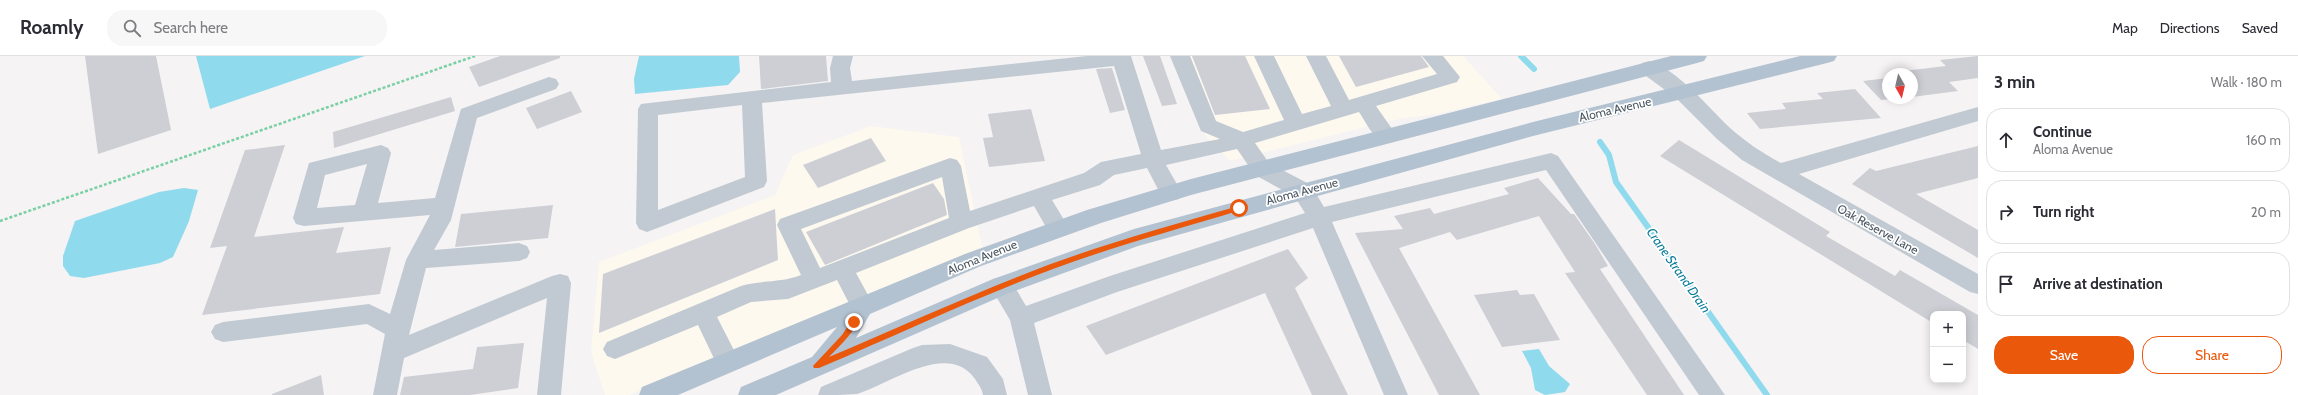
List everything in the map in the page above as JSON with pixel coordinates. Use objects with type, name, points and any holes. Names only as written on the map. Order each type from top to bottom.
[{"type":"main road","name":"Aloma Avenue","points":[[651,395],[973,260],[1058,228],[1171,193],[1697,56]]},
{"type":"main road","name":"Aloma Avenue","points":[[750,395],[1000,286],[1134,238],[1548,125],[1684,93],[1827,56]]},
{"type":"main road","points":[[816,366],[844,337],[862,306]]},
{"type":"main road","points":[[687,395],[719,378],[728,362]]},
{"type":"street","points":[[1180,56],[1208,126],[1241,139],[1262,169],[1303,191],[1319,217],[1396,395]]},
{"type":"street","points":[[1264,56],[1296,123]]},
{"type":"street","points":[[1316,56],[1353,106],[1387,136]]},
{"type":"street","points":[[615,349],[748,293],[788,290],[961,222],[1092,180],[1108,168],[1218,146],[1450,77],[1432,56]]},
{"type":"street","points":[[846,87],[841,83],[840,68],[849,57]]},
{"type":"street","points":[[752,97],[756,181],[647,223],[648,109],[752,97],[846,87],[848,88],[1121,57],[1153,159],[1171,193]]},
{"type":"street","name":"Oak Reserve Lane","points":[[1649,68],[1684,93],[1724,134],[1749,155],[1978,285]]},
{"type":"street","points":[[385,395],[398,329],[418,260],[440,220],[468,114],[549,84]]},
{"type":"street","points":[[1778,172],[1978,114]]},
{"type":"street","points":[[1021,318],[1110,285],[1319,217],[1551,161],[1713,395]]},
{"type":"street","points":[[814,279],[788,225],[950,166],[961,222]]},
{"type":"street","points":[[1039,197],[1058,228]]},
{"type":"street","points":[[364,213],[444,206]]},
{"type":"street","points":[[418,260],[519,252]]},
{"type":"street","points":[[842,268],[862,306]]},
{"type":"street","points":[[394,352],[560,283],[549,395]]},
{"type":"street","points":[[1000,286],[1021,318],[1040,395]]},
{"type":"street","points":[[703,312],[728,362]]},
{"type":"street","points":[[223,332],[369,314],[398,329]]},
{"type":"street","points":[[830,395],[922,355],[950,354],[978,364],[994,387],[995,395]]},
{"type":"path","points":[[0,221],[475,56]]},
{"type":"shaded area","points":[[1173,56],[1463,56],[1502,99],[1442,113],[1394,120],[1230,161],[1206,136]]},
{"type":"shaded area","points":[[871,126],[959,137],[982,247],[629,395],[605,395],[591,352],[599,262],[775,195],[793,155]]},
{"type":"water","points":[[196,56],[365,56],[210,109]]},
{"type":"water","points":[[639,56],[739,56],[740,72],[728,85],[635,94],[634,79]]},
{"type":"water","points":[[184,188],[198,190],[189,221],[173,257],[160,263],[84,278],[70,276],[63,266],[63,256],[75,221],[159,192]]},
{"type":"water","points":[[1539,349],[1549,366],[1570,384],[1565,392],[1545,395],[1535,390],[1531,368],[1522,351]]},
{"type":"building","points":[[85,56],[156,56],[171,130],[98,154]]},
{"type":"building","points":[[500,56],[560,56],[560,58],[479,87],[469,67]]},
{"type":"building","points":[[759,56],[826,56],[828,81],[761,89]]},
{"type":"building","points":[[1143,56],[1160,56],[1177,104],[1162,106]]},
{"type":"building","points":[[1192,56],[1245,56],[1270,109],[1215,115]]},
{"type":"building","points":[[1339,56],[1421,56],[1429,67],[1356,87]]},
{"type":"building","points":[[1978,56],[1978,78],[1949,82],[1958,91],[1918,96],[1918,69],[1946,66],[1940,60]]},
{"type":"building","points":[[1112,68],[1125,110],[1110,113],[1096,69]]},
{"type":"building","points":[[1882,79],[1882,100],[1881,100],[1863,81]]},
{"type":"building","points":[[1855,89],[1881,118],[1760,129],[1747,113],[1786,109],[1782,103],[1823,99],[1817,93]]},
{"type":"building","points":[[571,91],[582,112],[537,129],[526,108]]},
{"type":"building","points":[[451,97],[455,111],[334,148],[333,132]]},
{"type":"building","points":[[1031,109],[1045,161],[989,167],[983,138],[993,137],[988,114]]},
{"type":"building","points":[[871,138],[886,161],[818,188],[803,165]]},
{"type":"building","points":[[1679,140],[1830,232],[1826,236],[1895,276],[1900,270],[1978,315],[1978,349],[1966,342],[1966,311],[1930,311],[1930,321],[1660,156]]},
{"type":"building","points":[[285,145],[254,237],[344,227],[336,253],[391,247],[380,294],[202,315],[227,246],[210,248],[245,150]]},
{"type":"building","points":[[1978,146],[1978,178],[1916,194],[1978,230],[1978,258],[1852,184],[1870,168],[1876,171]]},
{"type":"building","points":[[1538,178],[1571,214],[1574,214],[1595,244],[1608,266],[1600,269],[1684,395],[1647,395],[1565,273],[1575,272],[1539,216],[1457,240],[1450,232],[1399,248],[1480,395],[1439,395],[1355,233],[1403,229],[1394,216],[1430,208],[1434,214],[1509,194],[1504,188]]},
{"type":"building","points":[[933,183],[944,199],[947,215],[825,265],[806,232]]},
{"type":"building","points":[[553,205],[548,238],[455,247],[461,214]]},
{"type":"building","points":[[775,209],[778,260],[599,333],[603,274]]},
{"type":"building","points":[[1288,249],[1308,278],[1295,288],[1348,395],[1312,395],[1265,293],[1106,355],[1086,326]]},
{"type":"building","points":[[1517,290],[1520,295],[1534,294],[1560,340],[1502,347],[1474,295]]},
{"type":"building","points":[[524,343],[518,388],[470,395],[400,395],[404,377],[473,369],[477,347]]},
{"type":"building","points":[[321,375],[324,395],[272,395],[272,394]]},
{"type":"waterway","name":"Crane Strand Drain","points":[[1521,56],[1534,69]]},
{"type":"waterway","name":"Crane Strand Drain","points":[[1600,142],[1609,155],[1616,182],[1767,395]]},
{"type":"route","points":[[854,322],[844,337],[816,366],[1000,286],[1134,238],[1239,208]]}]
